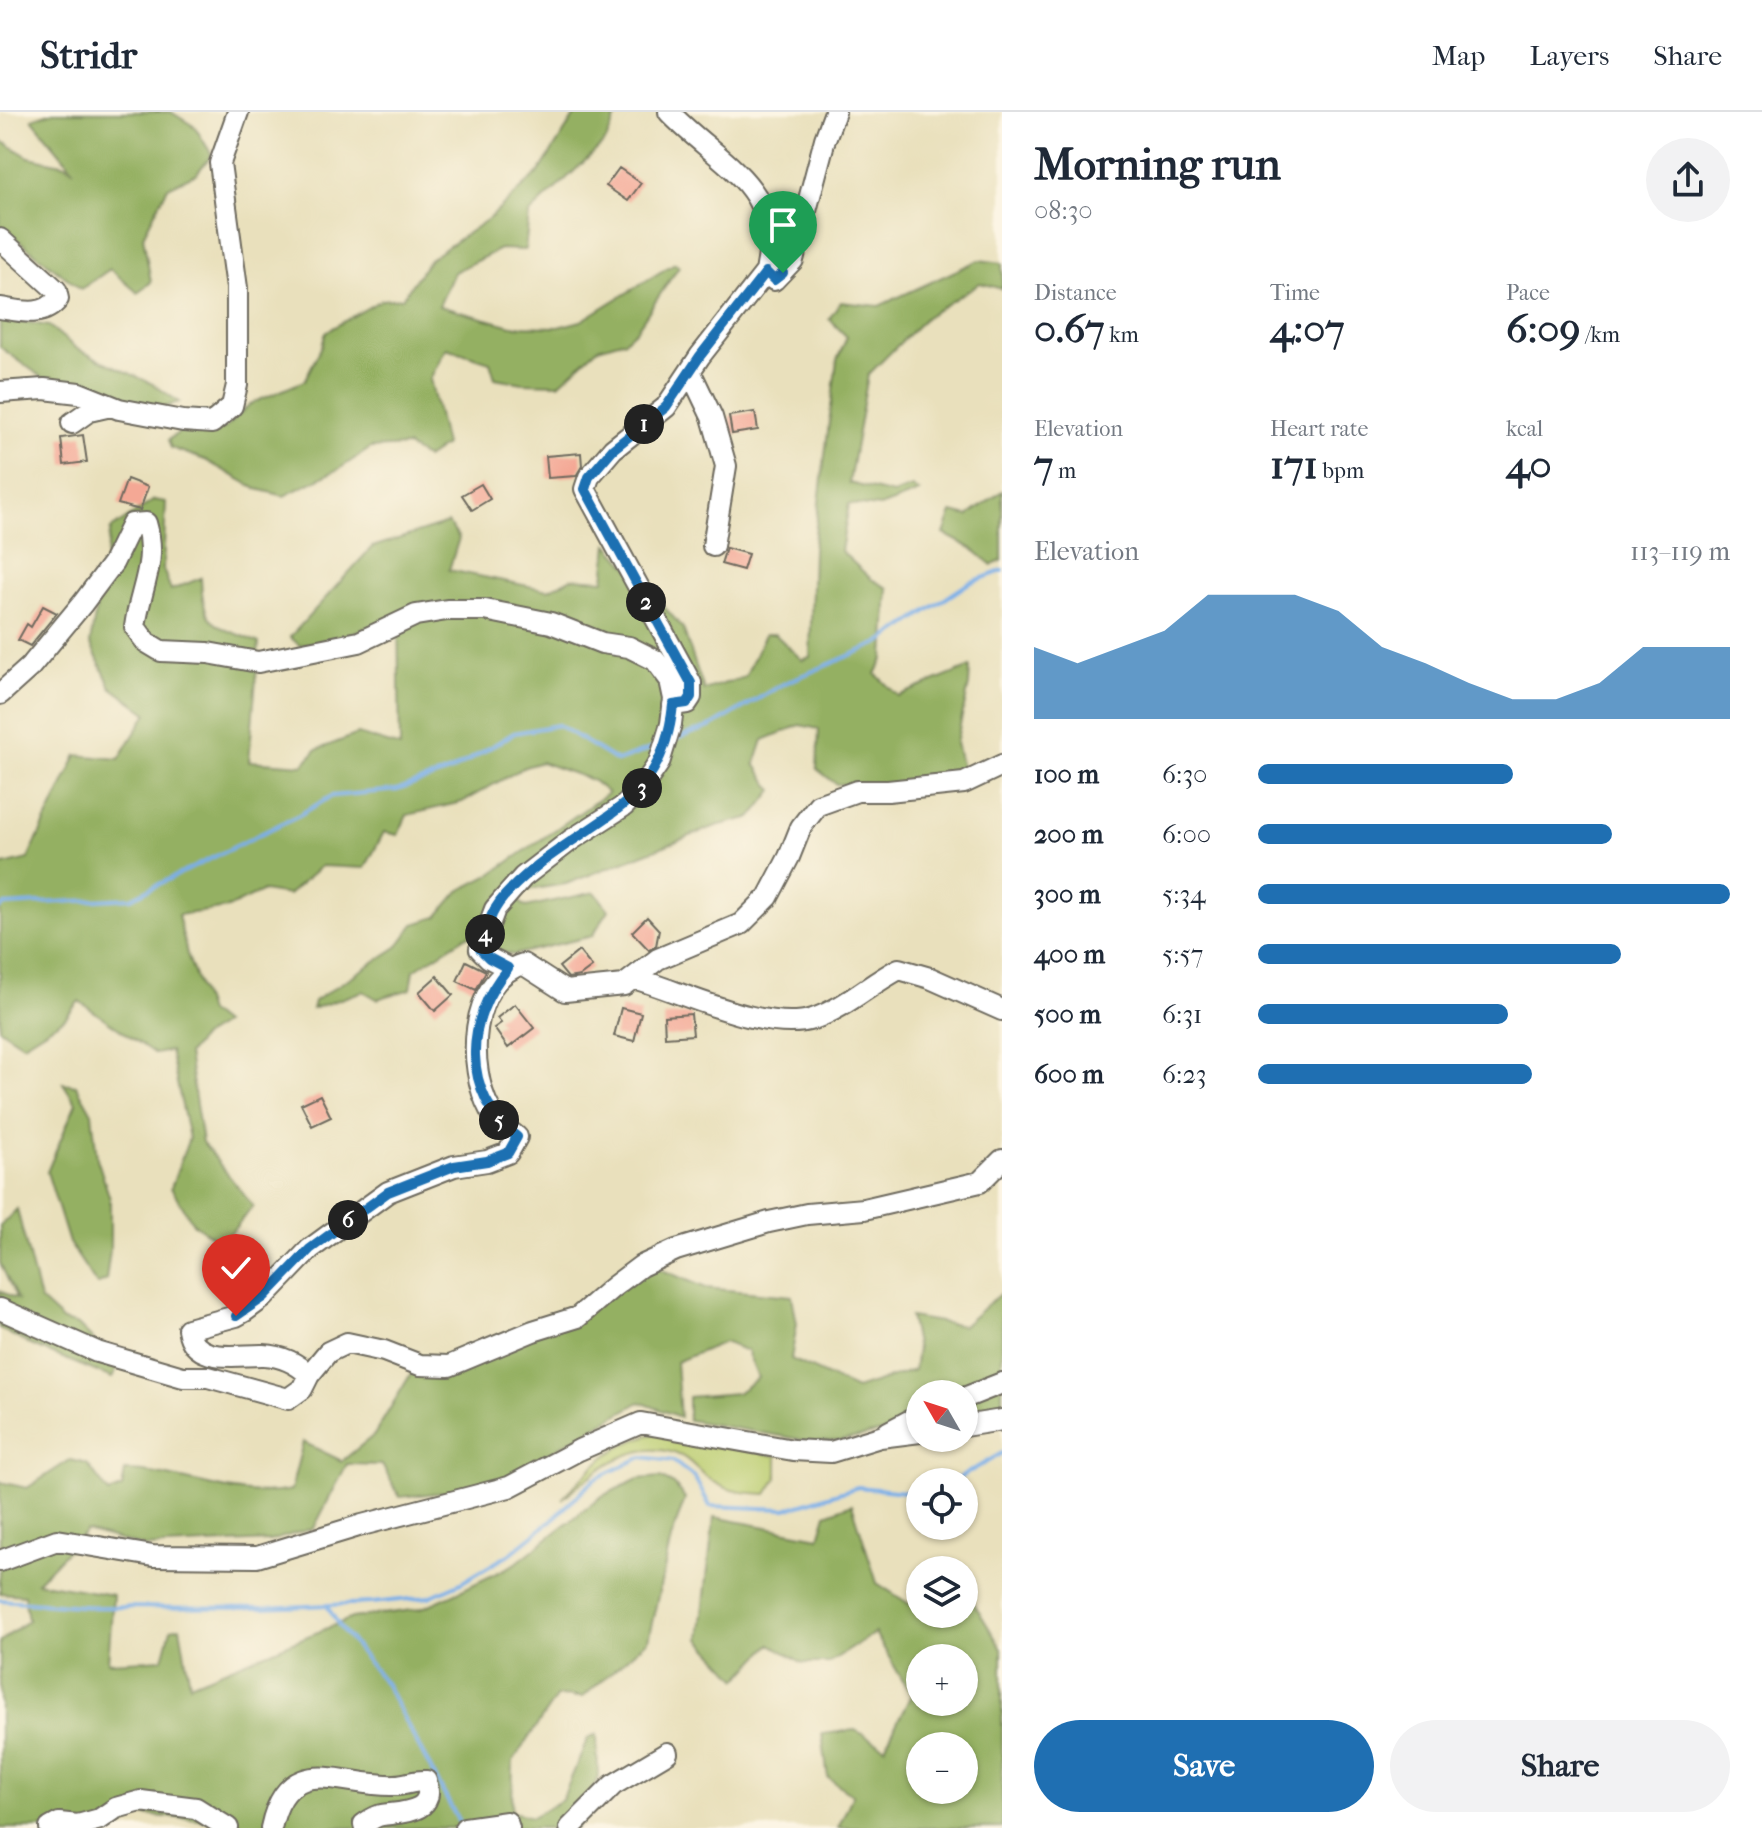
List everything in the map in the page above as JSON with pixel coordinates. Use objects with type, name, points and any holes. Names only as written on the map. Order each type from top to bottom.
[{"type":"street","points":[[0,392],[44,389],[79,393],[111,406],[183,421],[212,423],[232,406],[238,369],[237,288],[220,163],[238,112]]},
{"type":"street","points":[[669,112],[735,169],[756,194],[771,237],[766,272],[666,407],[613,449],[589,477],[585,489],[691,683],[691,697],[687,703],[673,705]]},
{"type":"street","points":[[766,272],[774,280],[793,260],[835,112]]},
{"type":"street","points":[[0,239],[56,290],[58,299],[39,312],[0,308]]},
{"type":"street","points":[[690,371],[712,417],[726,466],[713,546]]},
{"type":"street","points":[[72,423],[89,411],[111,406]]},
{"type":"street","points":[[0,694],[30,667],[83,603],[113,563],[132,524],[146,523],[151,542],[147,579],[138,603],[135,627],[146,642],[161,651],[208,653],[258,662],[359,642],[416,615],[447,610],[485,610],[551,623],[602,643],[629,647],[655,660],[670,680],[673,705],[667,744],[659,763],[641,789],[624,806],[571,840],[523,877],[495,909],[480,949],[508,968]]},
{"type":"street","points":[[309,1375],[299,1365],[283,1359],[263,1355],[217,1356],[205,1352],[193,1341],[188,1329],[245,1311],[264,1297],[310,1249],[388,1192],[454,1166],[487,1161],[508,1153],[517,1137],[491,1112],[474,1059],[477,1028],[485,1001],[508,968],[523,964],[565,991],[624,985],[658,959],[741,924],[768,897],[801,827],[818,805],[857,791],[964,783],[1002,765]]},
{"type":"street","points":[[633,978],[663,986],[713,1007],[780,1022],[811,1019],[847,1002],[899,969],[930,978],[1002,1010]]},
{"type":"street","points":[[0,1309],[97,1352],[183,1377],[208,1377],[288,1399],[302,1389],[328,1352],[347,1343],[384,1351],[420,1365],[449,1366],[533,1331],[578,1317],[641,1266],[676,1250],[769,1222],[807,1214],[864,1209],[980,1182],[1002,1160]]},
{"type":"street","points":[[978,1392],[1002,1383]]},
{"type":"street","points":[[978,1424],[1002,1420]]},
{"type":"street","points":[[0,1561],[57,1540],[153,1556],[257,1557],[362,1525],[509,1487],[579,1450],[641,1423],[793,1450],[831,1452],[880,1437],[906,1434]]},
{"type":"street","points":[[880,1437],[906,1423]]},
{"type":"street","points":[[570,1828],[613,1785],[667,1753]]},
{"type":"street","points":[[271,1828],[274,1811],[286,1790],[307,1780],[330,1777],[397,1785],[411,1780],[426,1781],[428,1788],[424,1802],[417,1810],[378,1815],[364,1824],[365,1828]]},
{"type":"street","points":[[50,1828],[59,1823],[78,1825],[100,1819],[116,1808],[141,1801],[196,1808],[228,1828]]},
{"type":"street","points":[[465,1828],[497,1821],[507,1822],[509,1828]]},
{"type":"green space","points":[[53,112],[171,112],[195,127],[212,155],[196,174],[168,187],[143,236],[151,282],[138,293],[110,269],[81,289],[0,226],[0,140],[29,157],[66,165],[74,170],[32,119]]},
{"type":"green space","points":[[577,112],[618,112],[606,141],[529,214],[525,250],[500,249],[454,272],[439,306],[512,326],[558,327],[581,321],[675,263],[679,266],[637,329],[625,340],[598,348],[559,384],[495,378],[490,362],[446,348],[430,379],[445,445],[426,458],[407,446],[371,448],[339,469],[284,496],[257,489],[205,460],[171,448],[168,440],[181,431],[225,428],[250,404],[304,381],[326,332],[381,300],[402,298],[430,259],[491,217],[539,172]]},
{"type":"green space","points":[[979,260],[1002,263],[1002,289],[980,283],[926,317],[868,375],[849,483],[893,494],[912,487],[919,492],[880,507],[849,504],[841,551],[871,579],[888,588],[884,658],[876,674],[898,696],[970,667],[956,743],[963,773],[893,785],[836,784],[817,769],[819,729],[800,725],[763,740],[755,764],[773,790],[752,817],[716,826],[566,884],[527,890],[515,898],[526,907],[595,892],[609,910],[592,936],[513,955],[493,949],[469,935],[414,970],[411,989],[377,999],[363,991],[312,1009],[314,1001],[397,947],[414,924],[437,917],[459,891],[490,875],[608,793],[592,780],[541,762],[525,767],[462,802],[407,815],[398,835],[384,832],[365,868],[321,866],[288,895],[263,891],[228,908],[178,915],[187,954],[208,1012],[223,1024],[202,1037],[188,1054],[202,1142],[253,1206],[222,1244],[193,1223],[171,1188],[189,1138],[170,1051],[155,1054],[79,1001],[65,1018],[23,1044],[0,1029],[0,866],[28,859],[77,755],[119,759],[147,713],[111,687],[90,643],[111,529],[154,500],[166,502],[163,569],[171,590],[201,578],[205,607],[215,623],[259,643],[249,761],[303,765],[316,750],[358,734],[400,747],[398,615],[355,632],[300,646],[290,637],[372,547],[448,523],[459,538],[449,570],[548,590],[572,578],[604,580],[608,544],[683,628],[704,690],[745,677],[765,634],[775,634],[802,660],[810,657],[813,550],[837,360],[847,337],[829,319],[841,302],[879,306]]},
{"type":"green space","points":[[0,318],[49,326],[77,349],[153,384],[179,402],[165,407],[109,396],[55,378],[43,378],[0,347]]},
{"type":"green space","points":[[1002,491],[1002,561],[992,565],[971,548],[944,534],[952,512],[968,516]]},
{"type":"green space","points":[[63,1083],[76,1085],[92,1113],[97,1158],[110,1199],[110,1250],[106,1280],[97,1285],[69,1243],[47,1172],[76,1103]]},
{"type":"green space","points":[[17,1209],[40,1300],[63,1321],[78,1325],[119,1366],[112,1378],[0,1329],[0,1291],[17,1299],[0,1263],[0,1226]]},
{"type":"green space","points":[[655,1267],[706,1288],[792,1296],[797,1324],[791,1359],[856,1389],[914,1370],[917,1349],[910,1317],[963,1326],[1002,1292],[1002,1407],[978,1412],[978,1380],[906,1380],[906,1427],[841,1441],[809,1441],[688,1420],[688,1397],[737,1393],[758,1378],[747,1351],[724,1342],[676,1362],[680,1417],[640,1402],[486,1488],[400,1497],[382,1465],[347,1464],[314,1528],[270,1541],[145,1547],[86,1531],[37,1582],[113,1595],[108,1662],[163,1659],[171,1629],[180,1627],[190,1684],[352,1618],[420,1609],[454,1594],[515,1564],[602,1496],[638,1479],[660,1477],[674,1484],[685,1499],[671,1539],[648,1640],[583,1697],[557,1696],[513,1761],[512,1812],[532,1817],[562,1800],[588,1738],[597,1734],[598,1777],[576,1828],[225,1828],[222,1822],[143,1815],[117,1825],[118,1828],[0,1828],[0,1642],[28,1620],[24,1595],[0,1593],[0,1482],[27,1488],[70,1460],[87,1464],[109,1493],[122,1488],[125,1471],[146,1472],[250,1492],[291,1490],[303,1442],[342,1461],[374,1435],[415,1367],[447,1377],[463,1374]]},
{"type":"green space","points":[[660,1432],[777,1456],[777,1478],[767,1494],[734,1490],[711,1480],[682,1456],[663,1450],[647,1450],[616,1460],[562,1499],[605,1456],[629,1442]]},
{"type":"green space","points":[[852,1504],[877,1583],[906,1602],[906,1628],[978,1628],[978,1610],[1002,1649],[1002,1828],[838,1828],[853,1795],[828,1778],[822,1734],[855,1730],[885,1747],[906,1705],[906,1716],[978,1716],[978,1644],[906,1644],[906,1686],[875,1633],[828,1663],[803,1663],[771,1644],[738,1679],[700,1639],[714,1517],[819,1537],[826,1514]]},
{"type":"building","points":[[619,168],[641,183],[628,201],[606,186]]},
{"type":"building","points":[[755,412],[758,430],[732,434],[729,416]]},
{"type":"building","points":[[83,435],[87,462],[64,465],[61,438]]},
{"type":"building","points":[[581,453],[582,466],[576,476],[548,478],[546,456]]},
{"type":"building","points":[[127,479],[148,487],[140,510],[118,504]]},
{"type":"building","points":[[481,484],[490,499],[472,510],[462,495]]},
{"type":"building","points":[[726,548],[748,554],[743,570],[721,564]]},
{"type":"building","points":[[43,606],[57,613],[30,646],[18,640],[27,624],[31,627]]},
{"type":"building","points":[[647,917],[659,930],[656,946],[649,950],[632,932]]},
{"type":"building","points":[[579,951],[592,967],[580,976],[568,978],[559,967]]},
{"type":"building","points":[[466,961],[486,971],[476,990],[457,981]]},
{"type":"building","points":[[437,976],[453,995],[435,1011],[419,992]]},
{"type":"building","points":[[515,1004],[534,1028],[508,1048],[494,1028],[501,1023],[497,1018]]},
{"type":"building","points":[[621,1008],[641,1013],[634,1041],[614,1036]]},
{"type":"building","points":[[691,1014],[693,1035],[665,1037],[664,1016]]},
{"type":"building","points":[[320,1095],[331,1117],[312,1126],[301,1104]]},
{"type":"waterway","points":[[675,739],[712,726],[785,683],[879,643],[969,583],[1002,571]]},
{"type":"waterway","points":[[0,908],[5,905],[131,898],[332,796],[397,790],[451,771],[514,733],[558,725],[617,761],[656,747]]},
{"type":"waterway","points":[[976,1468],[1002,1453]]},
{"type":"waterway","points":[[0,1600],[95,1607],[263,1608],[429,1597],[459,1584],[510,1554],[595,1479],[642,1457],[673,1461],[695,1478],[710,1506],[786,1509],[858,1487],[906,1492]]},
{"type":"waterway","points":[[327,1606],[385,1683],[459,1822]]},
{"type":"route","points":[[236,1316],[264,1297],[281,1276],[335,1228],[388,1192],[454,1166],[487,1161],[508,1153],[514,1145],[517,1137],[491,1112],[474,1059],[477,1028],[485,1001],[508,968],[480,949],[495,909],[523,877],[571,840],[624,806],[641,789],[659,763],[667,744],[673,705],[687,703],[691,697],[691,683],[585,489],[589,477],[613,449],[666,407],[700,356],[766,272],[774,280],[783,273]]}]
